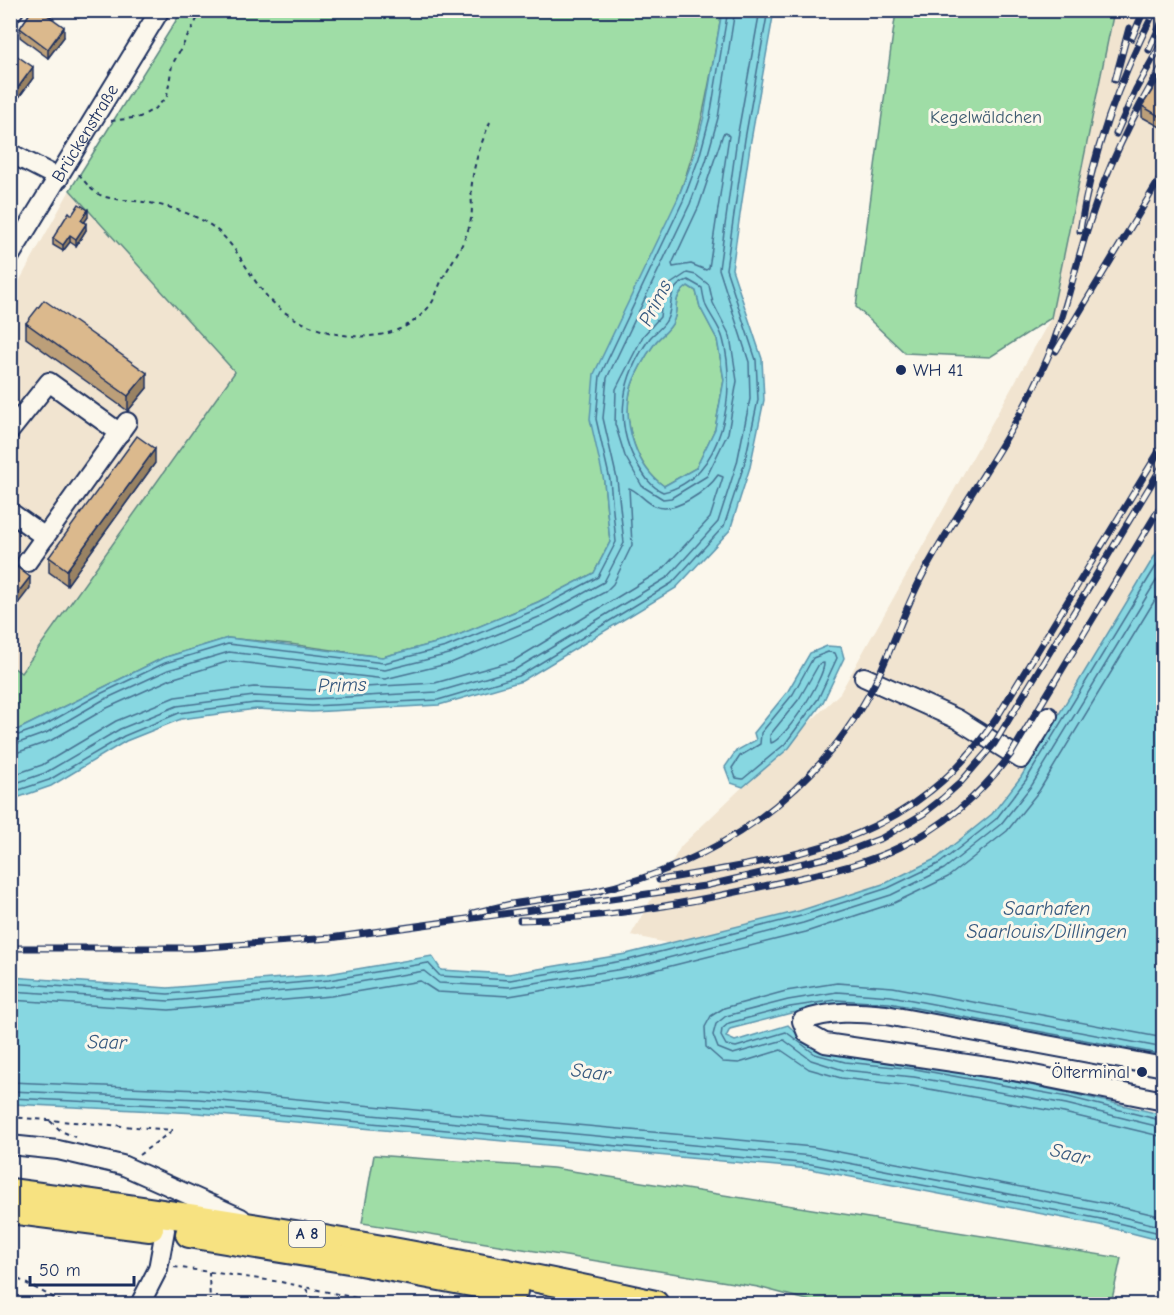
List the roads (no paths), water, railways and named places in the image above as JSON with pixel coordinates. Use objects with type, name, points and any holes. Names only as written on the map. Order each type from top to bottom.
[{"type":"highway","name":"A 8","points":[[10,1192],[262,1227],[464,1263],[655,1305]]},
{"type":"highway","name":"A 8","points":[[10,1210],[165,1230],[422,1273],[573,1304]]},
{"type":"street","points":[[10,15],[14,10]]},
{"type":"street","name":"Brückenstraße","points":[[10,256],[160,10]]},
{"type":"street","points":[[10,153],[59,178]]},
{"type":"street","points":[[10,432],[49,382],[123,428],[27,562]]},
{"type":"street","points":[[10,512],[45,537]]},
{"type":"street","points":[[864,676],[957,719],[1021,759],[1048,716]]},
{"type":"street","points":[[1164,1067],[886,1015],[854,1012],[823,1013],[802,1021],[807,1033],[825,1043],[1014,1071],[1164,1101]]},
{"type":"street","points":[[10,1145],[58,1150],[122,1165],[262,1227]]},
{"type":"street","points":[[140,1305],[159,1269],[165,1230]]},
{"type":"water","name":"Prims","points":[[722,11],[774,11],[751,140],[732,269],[762,359],[764,400],[750,467],[730,530],[676,588],[522,681],[439,705],[312,712],[256,709],[181,719],[126,741],[51,786],[11,800],[11,733],[163,658],[228,638],[382,657],[444,641],[538,602],[594,573],[610,542],[604,481],[590,419],[594,374],[678,198],[694,156],[704,116]],"holes":[[[688,286],[696,291],[700,307],[717,339],[724,380],[715,429],[696,468],[664,486],[654,478],[639,456],[630,431],[628,404],[637,373],[657,340],[672,325],[679,295]]]},
{"type":"water","points":[[1163,542],[1163,1061],[837,1006],[791,1013],[730,1029],[726,1037],[735,1041],[788,1025],[812,1045],[833,1053],[952,1070],[1163,1115],[1163,1241],[1100,1225],[810,1169],[198,1113],[11,1104],[11,977],[168,988],[328,974],[432,956],[441,970],[509,974],[626,954],[799,911],[886,883],[937,858],[992,814],[1021,777]]},
{"type":"water","points":[[827,646],[841,647],[844,658],[823,702],[789,748],[743,787],[731,783],[725,767],[736,751],[756,740],[754,733],[788,691],[810,653]]},
{"type":"railway","points":[[1132,38],[1144,10]]},
{"type":"railway","points":[[1080,231],[1092,173],[1108,118],[1155,10]]},
{"type":"railway","points":[[1149,50],[1164,17]]},
{"type":"railway","points":[[1115,80],[1129,28]]},
{"type":"railway","points":[[1116,134],[1136,89],[1164,39]]},
{"type":"railway","points":[[592,892],[637,880],[680,864],[720,844],[758,820],[792,792],[823,760],[851,723],[875,683],[927,567],[1006,438],[1036,384],[1054,340],[1097,200],[1132,120],[1164,63]]},
{"type":"railway","points":[[1056,351],[1164,172]]},
{"type":"railway","points":[[659,880],[804,852],[847,838],[888,819],[927,794],[963,761],[996,719],[1164,443]]},
{"type":"railway","points":[[10,948],[194,948],[330,938],[705,886],[838,855],[882,838],[923,814],[942,799],[961,782],[994,744],[1164,463]]},
{"type":"railway","points":[[520,920],[554,919],[654,908],[754,888],[872,859],[932,829],[975,795],[1011,754],[1164,501]]},
{"type":"railway","points":[[473,913],[511,904],[600,891]]},
{"type":"place","name":"WH 41","points":[[901,370]]},
{"type":"place","name":"Ölterminal","points":[[1142,1072]]},
{"type":"park label","name":"Kegelwäldchen","points":[[986,117]]},
{"type":"water label","name":"Saarhafen Saarlouis/Dillingen","points":[[1047,920]]},
{"type":"water label","name":"Saar","points":[[107,1042]]},
{"type":"water label","name":"Saar","points":[[591,1072]]},
{"type":"water label","name":"Saar","points":[[1070,1154]]}]
